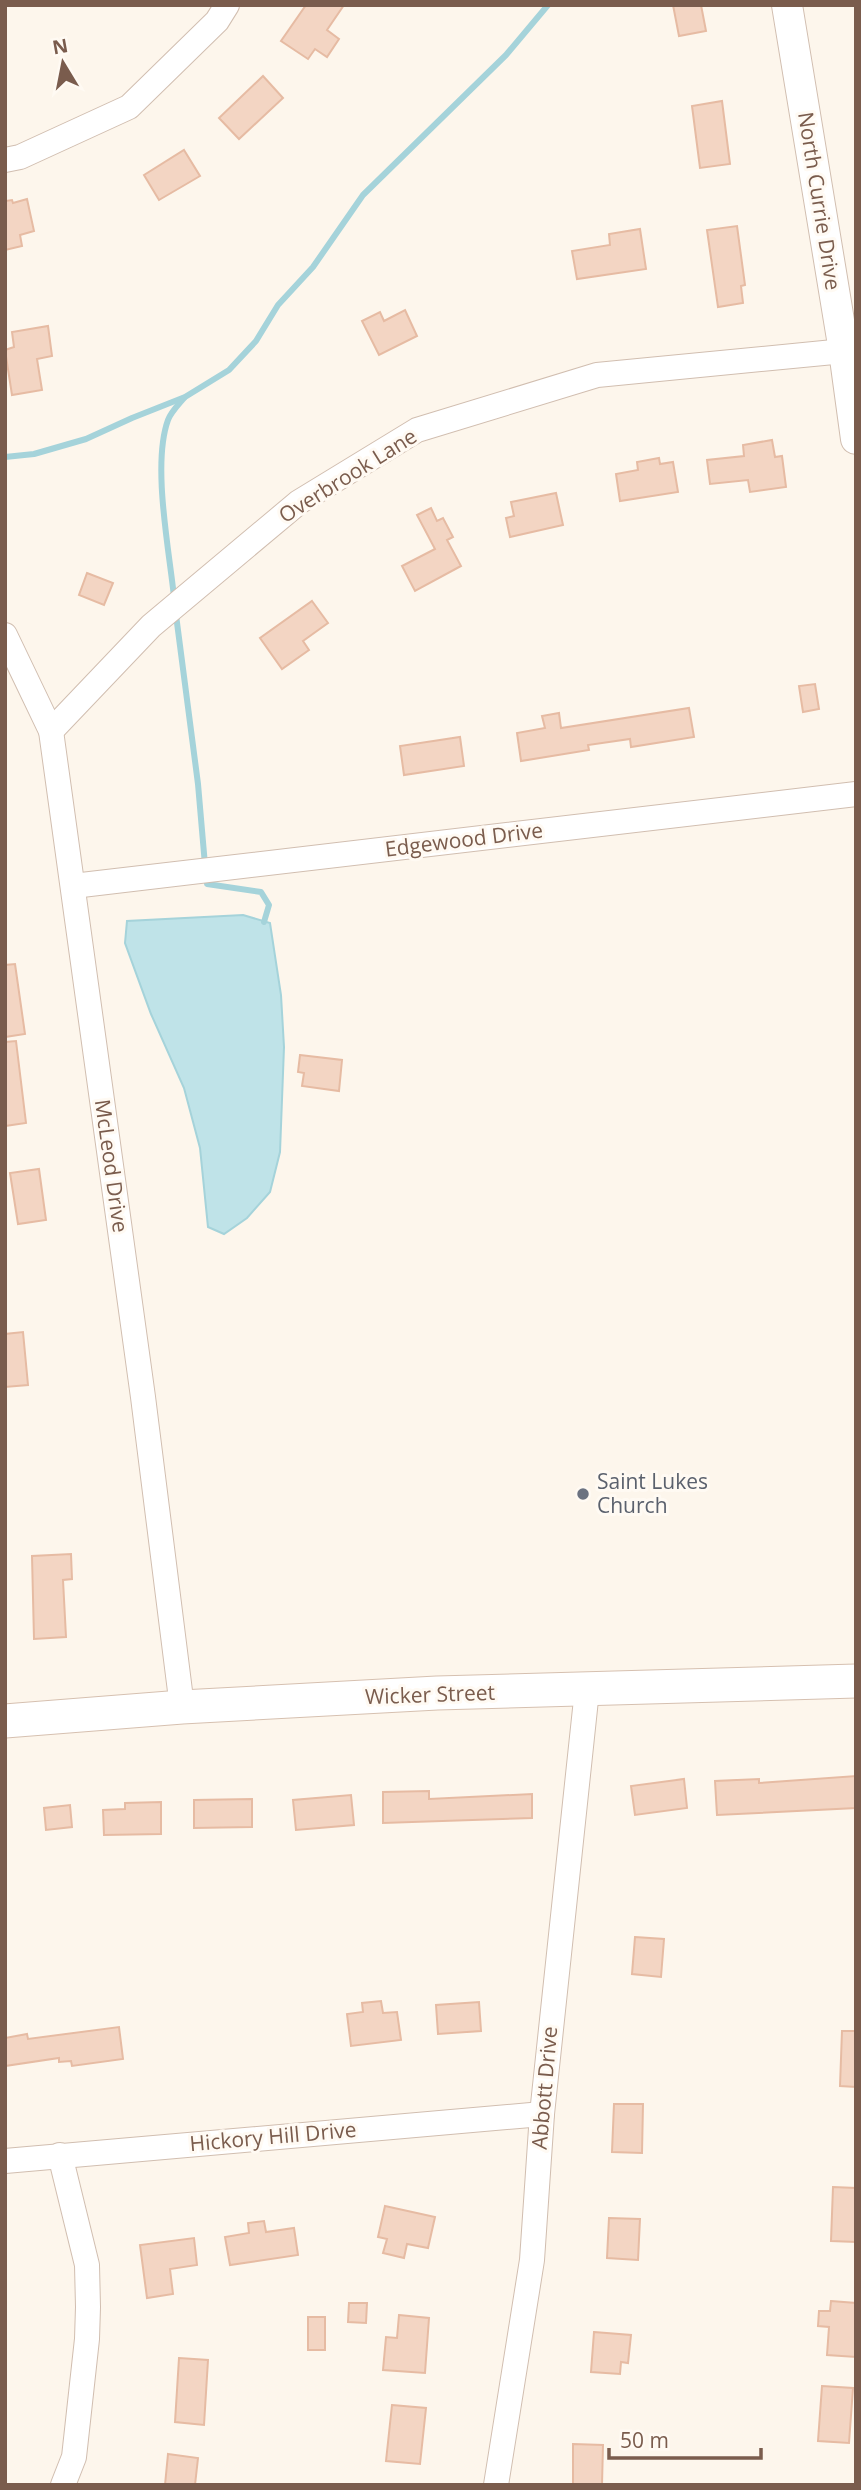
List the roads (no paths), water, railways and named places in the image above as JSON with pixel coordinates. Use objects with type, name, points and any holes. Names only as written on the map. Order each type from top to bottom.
[{"type":"main road","name":"Wicker Street","points":[[5,1721],[181,1707],[437,1693],[856,1681]]},
{"type":"street","points":[[5,160],[20,157],[129,107],[217,21],[227,5]]},
{"type":"street","name":"North Currie Drive","points":[[787,5],[856,439]]},
{"type":"street","name":"Overbrook Lane","points":[[51,731],[150,626],[299,502],[417,430],[597,375],[844,351]]},
{"type":"street","name":"McLeod Drive","points":[[5,635],[51,731],[141,1383],[181,1707]]},
{"type":"street","name":"Edgewood Drive","points":[[73,886],[856,794]]},
{"type":"street","name":"Abbott Drive","points":[[496,2485],[532,2260],[542,2114],[587,1690]]},
{"type":"street","name":"Hickory Hill Drive","points":[[5,2161],[542,2114]]},
{"type":"street","points":[[60,2155],[87,2265],[88,2307],[74,2457],[63,2485]]},
{"type":"water","points":[[243,915],[270,923],[281,995],[284,1047],[280,1152],[270,1192],[247,1218],[224,1234],[208,1227],[200,1148],[184,1088],[151,1014],[125,943],[127,921]]},
{"type":"waterway","points":[[5,457],[34,454],[86,439],[185,397],[229,370],[256,341],[278,305],[313,267],[363,195],[506,55],[548,5]]},
{"type":"waterway","points":[[174,597],[163,507],[161,459],[168,420],[184,398]]},
{"type":"waterway","points":[[176,615],[198,784],[205,865]]},
{"type":"waterway","points":[[206,876],[207,884],[261,892],[269,905],[264,922]]},
{"type":"place","name":"Saint Lukes Church","points":[[583,1494]]}]
